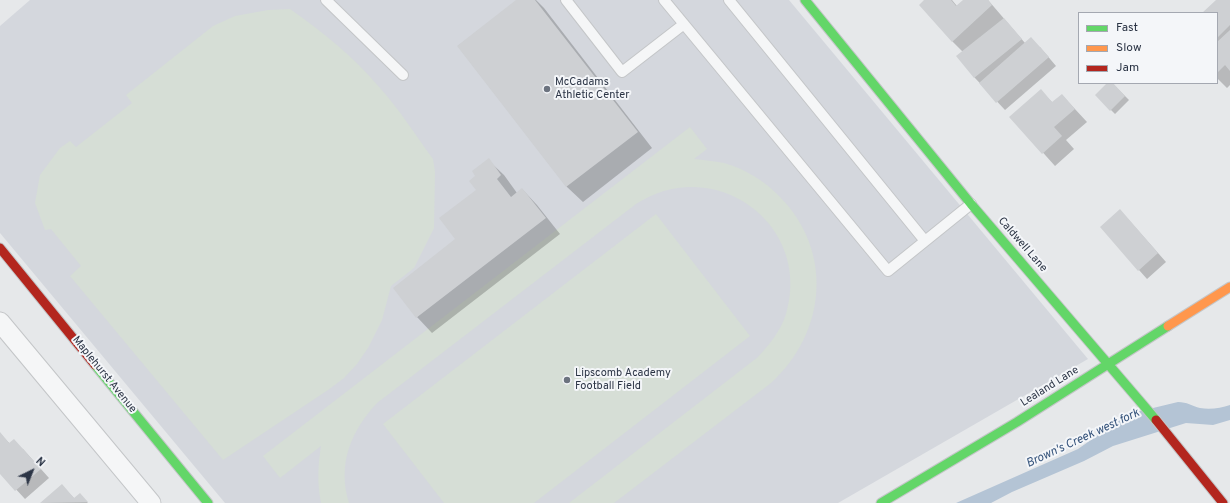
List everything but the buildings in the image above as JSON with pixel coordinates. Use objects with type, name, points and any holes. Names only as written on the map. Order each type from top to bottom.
[{"type":"street","name":"Caldwell Lane","points":[[805,0],[971,204],[1137,397],[1223,503]]},
{"type":"street","name":"Maplehurst Avenue","points":[[0,248],[208,503]]},
{"type":"street","name":"Lealand Lane","points":[[880,503],[1011,425],[1230,287]]},
{"type":"street","points":[[0,322],[151,503]]},
{"type":"lane","points":[[326,0],[403,75]]},
{"type":"lane","points":[[566,0],[622,72],[684,24]]},
{"type":"lane","points":[[664,0],[888,271],[971,204]]},
{"type":"lane","points":[[729,0],[925,241]]},
{"type":"shaded area","points":[[30,0],[789,0],[1088,359],[838,503],[225,503],[0,233],[0,26]]},
{"type":"shaded area","points":[[290,9],[338,46],[360,66],[387,96],[433,159],[435,172],[434,228],[414,268],[391,286],[382,320],[368,348],[357,364],[344,378],[328,390],[223,460],[70,276],[81,266],[51,229],[45,230],[35,203],[40,175],[60,148],[70,141],[76,147],[132,103],[126,95],[213,26],[235,16],[268,10]]},
{"type":"shaded area","points":[[690,127],[707,149],[694,159],[724,163],[747,172],[761,181],[780,197],[797,219],[809,242],[815,267],[816,292],[812,317],[803,341],[789,363],[771,383],[614,503],[569,503],[758,357],[775,337],[786,314],[791,281],[785,252],[771,226],[750,206],[725,193],[696,187],[666,190],[636,204],[377,403],[360,425],[349,449],[345,475],[349,503],[321,503],[318,474],[321,446],[280,478],[263,456]]},
{"type":"shaded area","name":"Lipscomb Academy Football Field","points":[[656,214],[750,336],[534,503],[444,503],[383,424]]},
{"type":"water","points":[[1178,402],[1208,409],[1230,405],[1230,420],[1213,425],[1186,423],[1113,446],[1084,461],[1012,492],[991,503],[956,503],[1078,449],[1128,414]]},
{"type":"traffic: fast","points":[[805,0],[971,204],[1156,420]]},
{"type":"traffic: fast","points":[[881,503],[1017,422],[1168,326]]},
{"type":"traffic: fast","points":[[95,365],[208,503]]},
{"type":"traffic: slow","points":[[1168,326],[1230,287]]},
{"type":"traffic: jam","points":[[0,248],[95,365]]},
{"type":"traffic: jam","points":[[1156,420],[1223,503]]},
{"type":"place","name":"McCadams Athletic Center","points":[[547,89]]},
{"type":"place","name":"Lipscomb Academy Football Field","points":[[567,380]]},
{"type":"water label","name":"Brown's Creek west fork","points":[[1083,439]]}]
